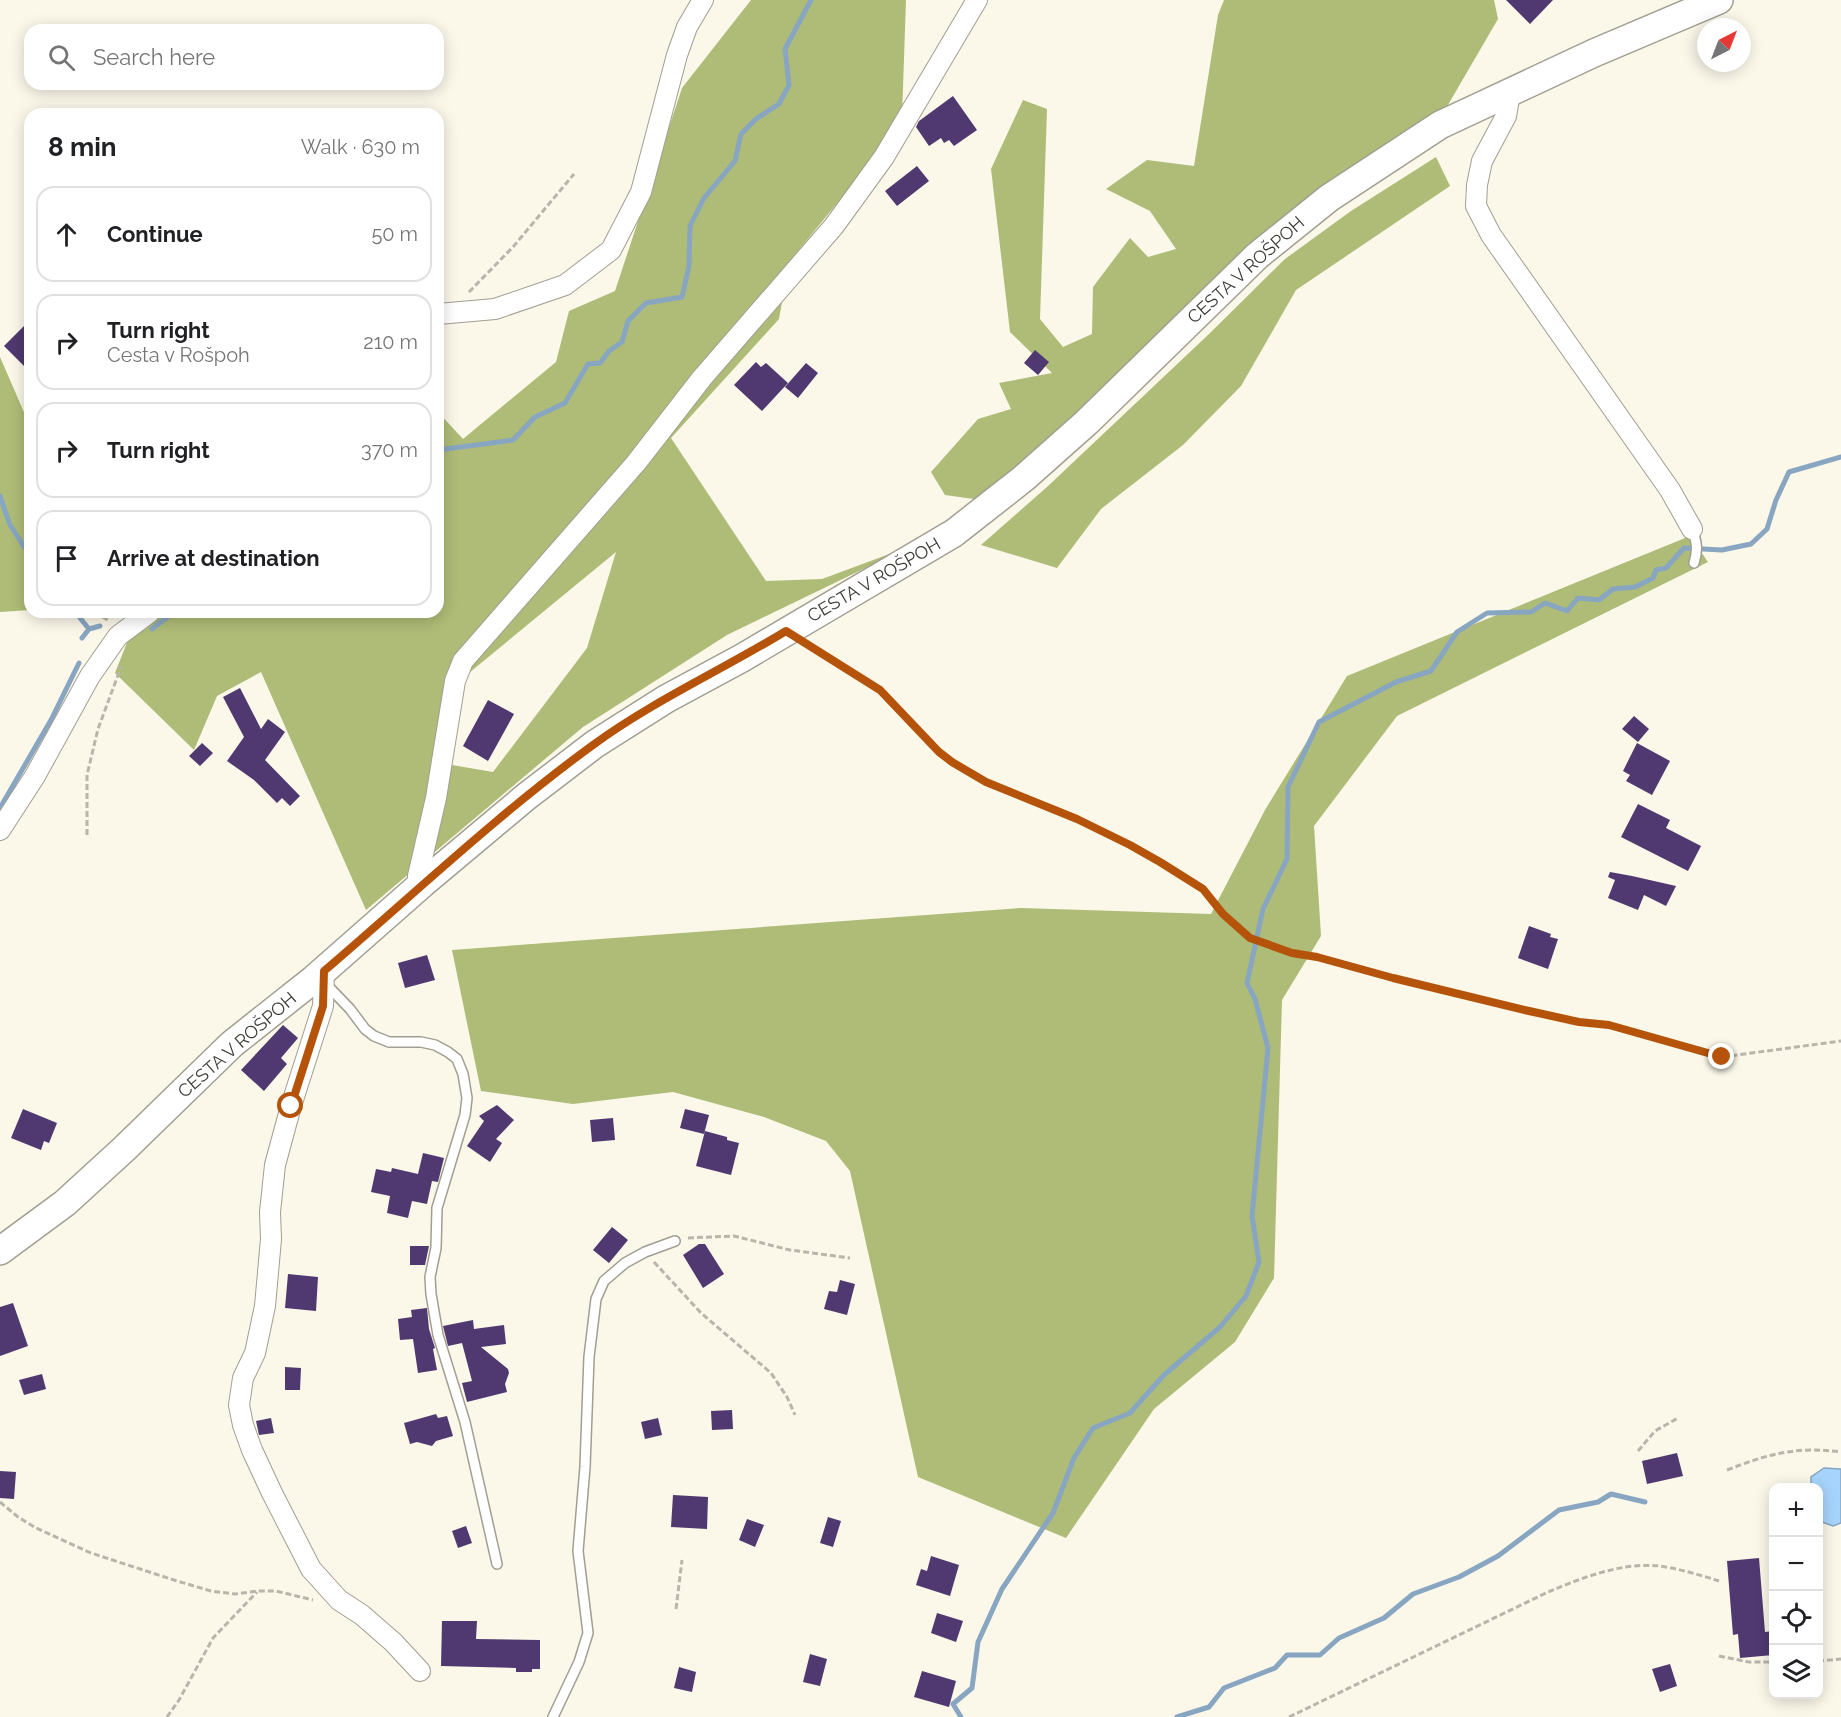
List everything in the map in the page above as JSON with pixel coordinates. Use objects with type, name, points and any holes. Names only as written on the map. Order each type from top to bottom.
[{"type":"street","points":[[444,313],[495,309],[565,285],[611,250],[641,192],[677,55],[687,27],[704,0]]},
{"type":"street","points":[[422,884],[418,876],[436,798],[455,681],[463,661],[636,463],[702,378],[834,226],[884,157],[977,0]]},
{"type":"street","name":"CESTA V ROŠPOH","points":[[0,1251],[64,1203],[124,1149],[232,1044],[323,976],[422,884],[527,796],[595,744],[666,699],[742,658],[954,533],[1024,478],[1087,422],[1257,255],[1329,198],[1440,125],[1594,54],[1719,0]]},
{"type":"street","points":[[1510,93],[1506,116],[1482,161],[1476,206],[1491,235],[1670,490],[1692,529]]},
{"type":"street","points":[[0,830],[35,776],[90,676],[118,636],[142,618]]},
{"type":"street","points":[[323,976],[323,1006],[275,1165],[265,1306],[255,1353],[243,1378],[239,1405],[252,1450],[311,1569],[339,1600],[377,1627],[420,1671]]},
{"type":"lane","points":[[1692,529],[1697,541],[1698,552],[1694,563]]},
{"type":"lane","points":[[323,976],[357,1021],[374,1036],[389,1042],[421,1042],[435,1045],[457,1059],[463,1074],[467,1098],[465,1115],[437,1208],[436,1248],[430,1277],[431,1294],[438,1335],[465,1422],[497,1564]]},
{"type":"lane","points":[[553,1717],[579,1662],[588,1633],[578,1551],[585,1467],[589,1357],[596,1299],[603,1281],[625,1263],[675,1240]]},
{"type":"path","points":[[444,310],[469,292],[513,247],[574,174]]},
{"type":"path","points":[[786,631],[890,698],[928,742],[952,762],[986,782],[1077,819],[1144,852],[1203,889],[1223,914],[1250,938],[1273,948],[1529,1011],[1579,1022],[1609,1025],[1722,1057],[1841,1041]]},
{"type":"path","points":[[87,835],[87,775],[98,729],[116,679],[130,650],[118,636]]},
{"type":"path","points":[[675,1240],[706,1236],[734,1236],[800,1252],[850,1258]]},
{"type":"path","points":[[645,1252],[701,1313],[771,1373],[787,1397],[795,1415]]},
{"type":"path","points":[[1638,1451],[1655,1431],[1678,1418]]},
{"type":"path","points":[[1727,1470],[1787,1451],[1814,1449],[1841,1452]]},
{"type":"path","points":[[0,1502],[36,1528],[112,1560],[211,1591],[235,1594],[276,1591],[319,1602],[339,1600]]},
{"type":"path","points":[[676,1609],[682,1560]]},
{"type":"path","points":[[1289,1717],[1546,1593],[1609,1570],[1657,1566],[1719,1581]]},
{"type":"path","points":[[167,1717],[180,1700],[213,1638],[258,1591]]},
{"type":"path","points":[[1719,1656],[1749,1662],[1769,1662]]},
{"type":"path","points":[[1823,1660],[1841,1659]]},
{"type":"green space","points":[[751,0],[906,0],[902,117],[847,191],[789,262],[779,319],[671,438],[766,581],[822,579],[911,546],[727,635],[583,727],[366,910],[261,672],[217,696],[194,750],[115,673],[137,618],[444,618],[444,418],[463,439],[556,362],[569,311],[615,291],[682,88]],"holes":[[[616,552],[587,648],[493,772],[440,763],[447,691]]]},
{"type":"green space","points":[[1224,0],[1494,0],[1498,19],[1445,110],[1143,356],[981,500],[945,495],[931,472],[978,419],[1011,409],[999,383],[1052,373],[1010,332],[991,169],[1023,100],[1047,109],[1040,319],[1063,347],[1092,334],[1093,287],[1130,238],[1148,257],[1176,249],[1150,211],[1106,189],[1147,160],[1194,166],[1218,15]]},
{"type":"green space","points":[[1436,157],[1450,186],[1296,290],[1241,386],[1183,445],[1101,509],[1057,568],[981,545],[1047,487],[1285,259],[1351,211]]},
{"type":"green space","points":[[0,357],[24,412],[24,610],[0,612]]},
{"type":"green space","points":[[1690,536],[1708,562],[1397,716],[1314,826],[1321,936],[1282,1000],[1274,1278],[1235,1342],[1154,1409],[1066,1538],[918,1477],[850,1171],[826,1141],[764,1117],[673,1092],[573,1104],[481,1091],[452,950],[1021,908],[1211,914],[1265,810],[1347,676]]},
{"type":"water","points":[[1824,1468],[1841,1469],[1841,1523],[1833,1526],[1823,1522],[1823,1483],[1811,1483],[1811,1477]]},
{"type":"building","points":[[1506,0],[1553,0],[1530,24]]},
{"type":"building","points":[[953,96],[977,130],[954,146],[949,140],[944,143],[941,138],[929,146],[916,127],[919,121]]},
{"type":"building","points":[[917,166],[929,181],[897,206],[885,191]]},
{"type":"building","points":[[24,326],[24,366],[4,346]]},
{"type":"building","points":[[1035,350],[1049,362],[1038,375],[1024,363]]},
{"type":"building","points":[[756,362],[761,367],[766,363],[788,383],[762,411],[734,385]]},
{"type":"building","points":[[806,363],[818,373],[798,398],[785,387]]},
{"type":"building","points":[[240,688],[261,729],[268,719],[285,732],[265,760],[300,796],[290,806],[282,798],[277,803],[254,780],[227,761],[244,737],[223,697]]},
{"type":"building","points":[[488,700],[514,714],[488,761],[463,746]]},
{"type":"building","points":[[1634,716],[1649,729],[1638,742],[1622,729]]},
{"type":"building","points":[[202,743],[213,753],[200,766],[189,756]]},
{"type":"building","points":[[1637,743],[1670,761],[1652,795],[1626,781],[1630,775],[1623,771]]},
{"type":"building","points":[[1638,804],[1670,820],[1666,828],[1701,846],[1688,871],[1621,837]]},
{"type":"building","points":[[1610,872],[1676,886],[1666,906],[1644,895],[1638,910],[1608,898],[1615,880],[1608,877]]},
{"type":"building","points":[[1529,926],[1558,939],[1548,969],[1518,958]]},
{"type":"building","points":[[427,955],[435,980],[405,988],[398,963]]},
{"type":"building","points":[[283,1025],[298,1038],[281,1058],[287,1064],[264,1091],[241,1070]]},
{"type":"building","points":[[497,1105],[514,1120],[496,1139],[502,1143],[490,1162],[467,1146],[484,1121],[479,1116]]},
{"type":"building","points":[[23,1109],[57,1123],[49,1143],[44,1141],[41,1150],[11,1138]]},
{"type":"building","points":[[685,1109],[709,1115],[704,1134],[680,1128]]},
{"type":"building","points":[[613,1118],[615,1140],[592,1142],[590,1120]]},
{"type":"building","points":[[705,1131],[739,1143],[731,1175],[696,1166]]},
{"type":"building","points":[[423,1153],[444,1158],[438,1182],[432,1181],[427,1204],[412,1201],[408,1218],[387,1213],[390,1196],[371,1192],[376,1169],[391,1172],[392,1168],[418,1174]]},
{"type":"building","points":[[612,1227],[628,1240],[609,1263],[593,1250]]},
{"type":"building","points":[[699,1244],[705,1244],[724,1274],[703,1288],[683,1255]]},
{"type":"building","points":[[410,1246],[429,1246],[425,1265],[410,1265]]},
{"type":"building","points":[[288,1274],[318,1277],[316,1311],[285,1308]]},
{"type":"building","points":[[840,1280],[855,1284],[847,1315],[824,1309],[829,1291],[837,1292]]},
{"type":"building","points":[[13,1303],[28,1346],[0,1356],[0,1307]]},
{"type":"building","points":[[427,1308],[437,1370],[418,1373],[413,1339],[400,1340],[398,1319],[412,1317],[411,1310]]},
{"type":"building","points":[[473,1320],[474,1329],[504,1325],[506,1344],[481,1347],[508,1369],[509,1373],[505,1384],[507,1392],[467,1402],[462,1383],[472,1381],[462,1343],[448,1346],[443,1326]]},
{"type":"building","points":[[285,1367],[301,1368],[300,1390],[285,1390]]},
{"type":"building","points":[[42,1374],[46,1389],[24,1395],[19,1380]]},
{"type":"building","points":[[732,1410],[733,1429],[712,1430],[711,1411]]},
{"type":"building","points":[[436,1414],[438,1418],[447,1416],[453,1436],[436,1441],[432,1446],[417,1442],[410,1444],[404,1423]]},
{"type":"building","points":[[271,1418],[274,1433],[259,1435],[256,1421]]},
{"type":"building","points":[[658,1418],[662,1435],[645,1439],[641,1422]]},
{"type":"building","points":[[1677,1453],[1683,1476],[1647,1484],[1642,1461]]},
{"type":"building","points":[[0,1471],[16,1472],[14,1499],[0,1498]]},
{"type":"building","points":[[673,1495],[708,1497],[707,1529],[671,1527]]},
{"type":"building","points":[[828,1517],[841,1521],[833,1547],[820,1543]]},
{"type":"building","points":[[747,1519],[764,1525],[755,1547],[739,1540]]},
{"type":"building","points":[[466,1526],[472,1543],[458,1548],[452,1531]]},
{"type":"building","points":[[931,1556],[959,1565],[950,1596],[916,1585],[921,1569],[927,1571]]},
{"type":"building","points":[[1759,1558],[1765,1632],[1769,1632],[1769,1655],[1740,1658],[1738,1634],[1733,1635],[1727,1561]]},
{"type":"building","points":[[937,1613],[963,1621],[956,1642],[931,1633]]},
{"type":"building","points":[[442,1621],[477,1621],[476,1639],[540,1640],[540,1669],[532,1669],[532,1672],[516,1672],[516,1668],[441,1666]]},
{"type":"building","points":[[810,1654],[827,1659],[820,1686],[803,1682]]},
{"type":"building","points":[[1670,1664],[1677,1686],[1660,1692],[1652,1669]]},
{"type":"building","points":[[679,1667],[696,1672],[692,1692],[674,1688]]},
{"type":"building","points":[[922,1671],[956,1681],[949,1707],[914,1697]]},
{"type":"waterway","points":[[444,449],[513,440],[535,417],[565,403],[588,364],[600,363],[609,351],[622,342],[628,321],[646,303],[682,297],[689,266],[690,226],[704,198],[735,161],[741,134],[756,119],[779,104],[789,85],[785,49],[811,0]]},
{"type":"waterway","points":[[961,1717],[953,1704],[972,1688],[978,1642],[1002,1589],[1053,1513],[1074,1458],[1093,1428],[1130,1413],[1164,1375],[1220,1327],[1246,1296],[1259,1262],[1252,1216],[1268,1048],[1255,999],[1247,983],[1263,909],[1287,859],[1288,787],[1319,722],[1396,682],[1431,671],[1457,632],[1487,613],[1531,612],[1545,603],[1567,611],[1578,598],[1599,600],[1613,589],[1635,587],[1653,578],[1656,570],[1666,568],[1684,548],[1722,550],[1751,544],[1767,529],[1776,500],[1789,472],[1841,457]]},
{"type":"waterway","points":[[0,496],[10,525],[24,547]]},
{"type":"waterway","points":[[80,618],[89,629]]},
{"type":"waterway","points":[[152,629],[166,618]]},
{"type":"waterway","points":[[82,638],[89,629],[100,626]]},
{"type":"waterway","points":[[0,808],[51,720],[79,663]]},
{"type":"waterway","points":[[1177,1717],[1209,1707],[1224,1688],[1275,1668],[1287,1655],[1320,1655],[1339,1638],[1384,1618],[1413,1594],[1459,1577],[1498,1556],[1559,1510],[1598,1502],[1611,1494],[1645,1502]]},
{"type":"route","points":[[291,1106],[323,1006],[324,971],[422,884],[527,796],[595,744],[666,699],[786,631],[880,690],[890,698],[928,742],[964,770],[986,782],[1077,819],[1160,862],[1203,889],[1223,914],[1250,938],[1292,953],[1317,957],[1529,1011],[1579,1022],[1609,1025],[1722,1057]]}]
